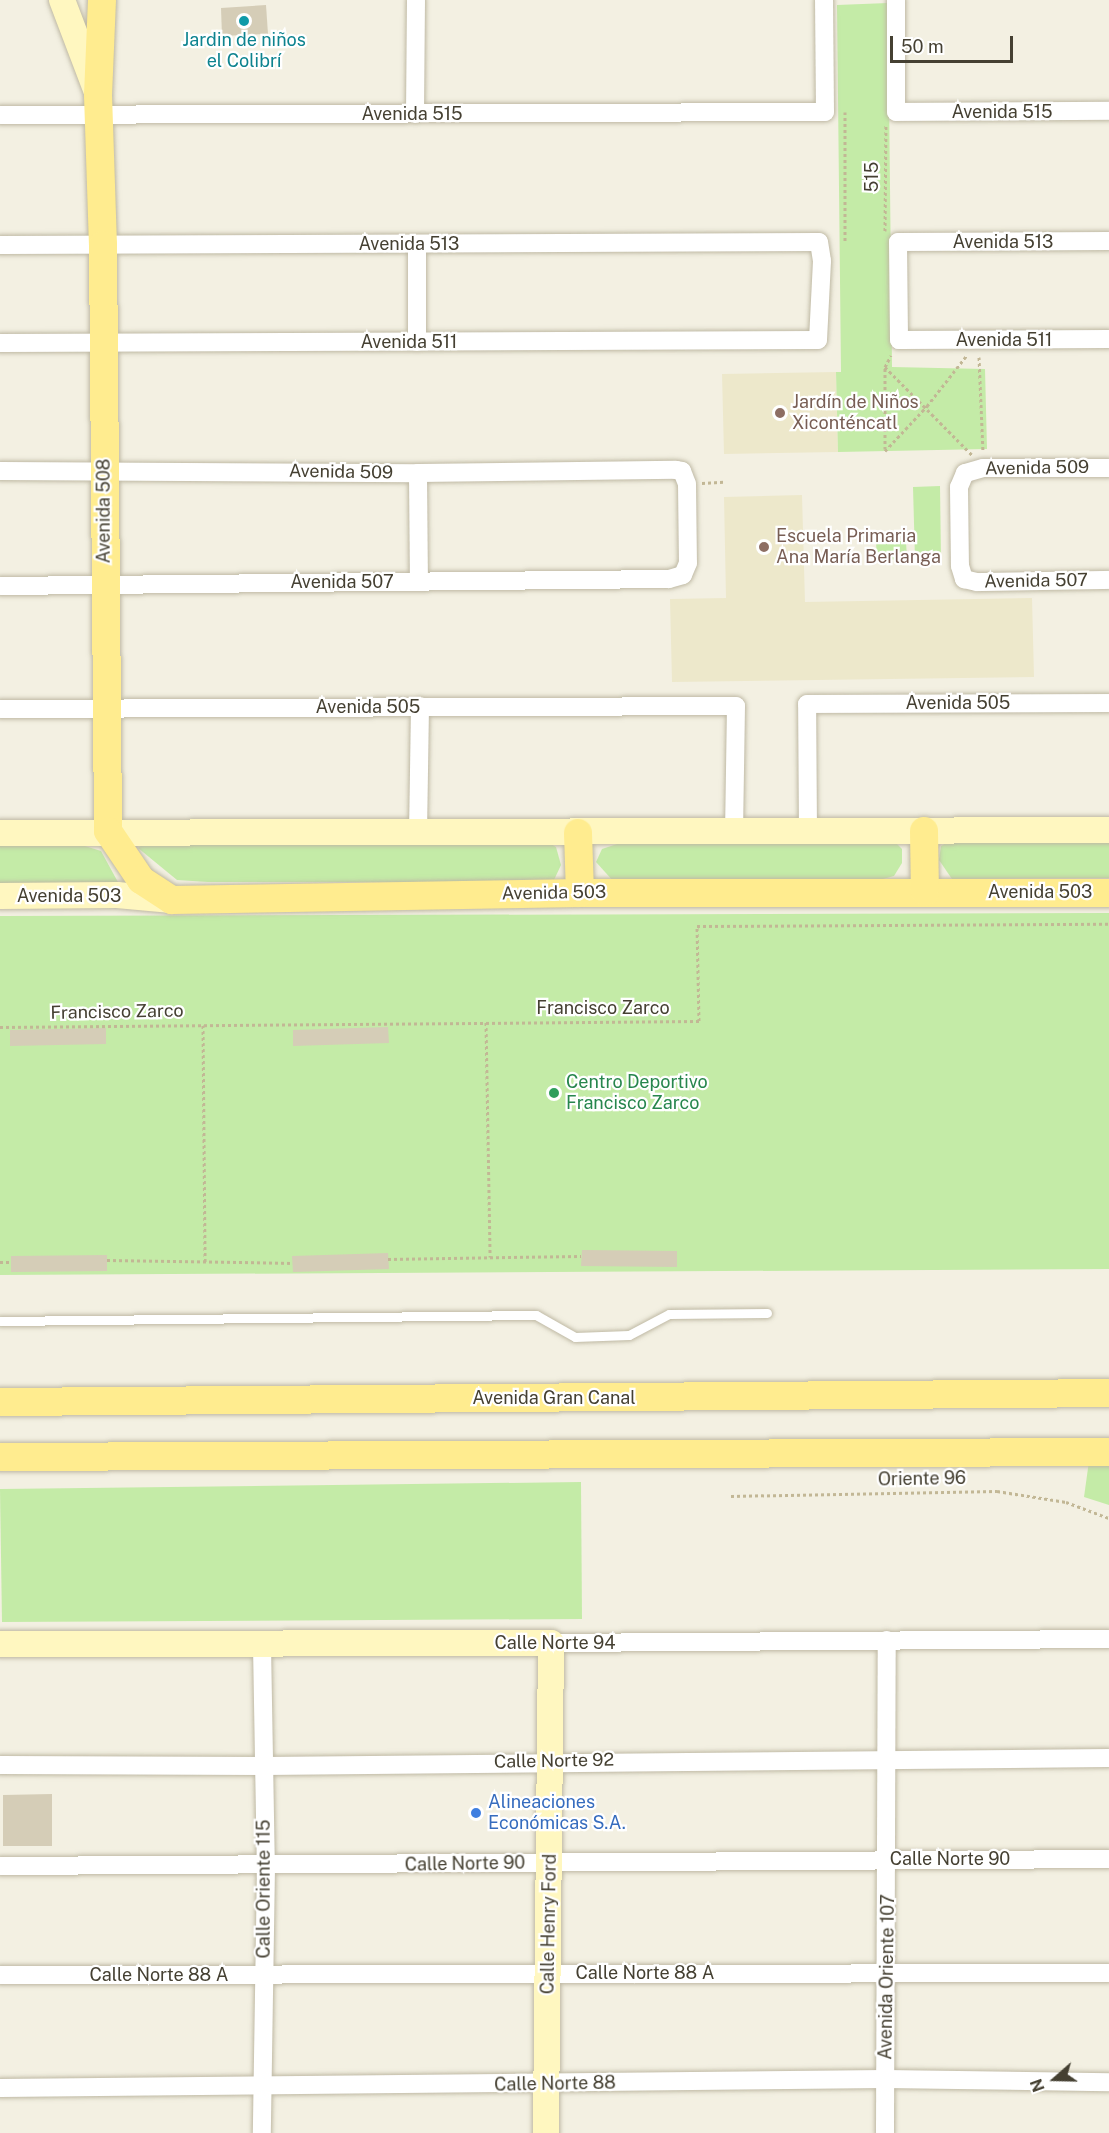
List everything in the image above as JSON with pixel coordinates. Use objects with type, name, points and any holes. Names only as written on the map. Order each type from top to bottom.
[{"type":"main road","name":"Avenida 508","points":[[106,0],[98,105],[103,245],[105,708],[108,831]]},
{"type":"main road","points":[[108,831],[141,880],[172,900]]},
{"type":"main road","points":[[924,831],[925,892]]},
{"type":"main road","points":[[578,833],[580,893]]},
{"type":"main road","name":"Avenida 503","points":[[172,900],[580,893],[1109,892]]},
{"type":"main road","name":"Avenida Gran Canal","points":[[0,1402],[1109,1393]]},
{"type":"main road","points":[[0,1457],[1109,1452]]},
{"type":"street","points":[[63,0],[72,9],[82,10],[106,0]]},
{"type":"street","name":"Avenida 508","points":[[63,0],[98,105]]},
{"type":"street","points":[[415,114],[416,0]]},
{"type":"street","name":"Avenida 515","points":[[0,115],[98,105],[415,114],[825,112],[824,0]]},
{"type":"street","points":[[891,112],[897,0]]},
{"type":"street","name":"Avenida 515","points":[[891,112],[1109,111]]},
{"type":"street","name":"Avenida 513","points":[[892,242],[1109,241]]},
{"type":"street","name":"Avenida 513","points":[[0,245],[819,242],[818,340]]},
{"type":"street","name":"Avenida 511","points":[[892,242],[899,340],[1109,339]]},
{"type":"street","points":[[417,244],[417,342]]},
{"type":"street","name":"Avenida 511","points":[[0,344],[818,340]]},
{"type":"street","name":"Avenida 509","points":[[974,470],[1109,468]]},
{"type":"street","name":"Avenida 509","points":[[0,471],[104,470],[685,477]]},
{"type":"street","name":"Avenida 507","points":[[974,470],[959,487],[960,566],[964,579],[976,582],[1109,580]]},
{"type":"street","points":[[418,473],[419,581]]},
{"type":"street","name":"Avenida 507","points":[[0,586],[669,579],[683,576],[688,563],[685,477]]},
{"type":"street","name":"Avenida 505","points":[[808,832],[807,704],[1109,703]]},
{"type":"street","points":[[418,834],[420,706]]},
{"type":"street","name":"Avenida 505","points":[[0,709],[736,706],[734,832]]},
{"type":"street","points":[[0,833],[108,831],[418,834],[1109,830]]},
{"type":"street","name":"Avenida 503","points":[[0,896],[117,895],[172,900]]},
{"type":"street","name":"Calle Norte 94","points":[[0,1644],[262,1645],[1109,1639]]},
{"type":"street","name":"Avenida Oriente 107","points":[[885,2133],[888,1859],[887,1640]]},
{"type":"street","name":"Calle Henry Ford","points":[[546,2133],[551,1643]]},
{"type":"street","name":"Calle Oriente 115","points":[[262,1645],[266,1867],[262,2133]]},
{"type":"street","name":"Calle Norte 92","points":[[0,1765],[264,1766],[550,1761],[1109,1758]]},
{"type":"street","name":"Calle Norte 90","points":[[0,1866],[266,1867],[888,1859],[1109,1859]]},
{"type":"street","name":"Calle Norte 88 A","points":[[0,1975],[264,1976],[886,1971],[1109,1973]]},
{"type":"street","name":"Calle Norte 88","points":[[0,2088],[546,2085],[885,2079],[1109,2082]]},
{"type":"lane","points":[[0,1320],[536,1315],[575,1337],[630,1335],[669,1314],[767,1313]]},
{"type":"path","name":"515","points":[[845,112],[845,242]]},
{"type":"path","name":"515","points":[[891,112],[892,242]]},
{"type":"path","points":[[974,470],[927,406],[885,367],[885,451],[927,406],[979,340]]},
{"type":"path","points":[[974,470],[979,340]]},
{"type":"path","points":[[685,477],[724,482]]},
{"type":"path","name":"Francisco Zarco","points":[[0,1027],[699,1021],[696,926],[1109,924]]},
{"type":"path","points":[[486,1023],[490,1257]]},
{"type":"path","points":[[203,1025],[205,1263]]},
{"type":"path","points":[[388,1259],[581,1256]]},
{"type":"path","points":[[107,1260],[293,1263]]},
{"type":"path","points":[[0,1262],[11,1262]]},
{"type":"path","name":"Oriente 96","points":[[731,1496],[997,1491],[1066,1502],[1109,1518]]},
{"type":"shaded area","name":"Jardín de Niños Xiconténcatl","points":[[836,372],[838,452],[724,454],[722,374]]},
{"type":"shaded area","name":"Escuela Primaria Ana María Berlanga","points":[[802,495],[805,602],[1032,598],[1034,677],[672,682],[670,599],[726,598],[724,497]]},
{"type":"green space","points":[[888,3],[892,367],[985,369],[987,449],[838,452],[836,372],[841,372],[837,5]]},
{"type":"green space","points":[[940,486],[941,559],[915,559],[913,487]]},
{"type":"green space","points":[[876,541],[906,541],[907,559],[877,560]]},
{"type":"green space","points":[[953,839],[1109,840],[1109,878],[952,879],[939,860],[941,846]]},
{"type":"green space","points":[[147,841],[548,842],[556,847],[561,865],[554,880],[528,882],[208,882],[177,880],[138,848]]},
{"type":"green space","points":[[894,841],[902,849],[902,863],[894,876],[883,879],[614,882],[596,862],[602,849],[617,844]]},
{"type":"green space","points":[[0,846],[85,846],[101,851],[119,884],[0,885]]},
{"type":"green space","name":"Centro Deportivo Francisco Zarco","points":[[1109,913],[1109,1269],[0,1275],[0,916]]},
{"type":"green space","points":[[1089,1461],[1109,1461],[1109,1505],[1084,1497]]},
{"type":"green space","points":[[581,1482],[582,1619],[2,1622],[0,1489]]},
{"type":"building","name":"Jardin de niños el Colibrí","points":[[266,5],[268,34],[222,36],[221,8]]},
{"type":"building","points":[[388,1027],[389,1043],[293,1046],[293,1030]]},
{"type":"building","points":[[106,1028],[106,1044],[10,1046],[10,1030]]},
{"type":"building","points":[[582,1250],[677,1251],[677,1267],[581,1266]]},
{"type":"building","points":[[388,1253],[389,1269],[293,1272],[292,1256]]},
{"type":"building","points":[[107,1255],[107,1271],[11,1272],[11,1256]]},
{"type":"building","points":[[52,1794],[52,1846],[3,1846],[3,1795]]},
{"type":"place","name":"Jardin de niños el Colibrí","points":[[244,21]]},
{"type":"place","name":"Jardín de Niños Xiconténcatl","points":[[780,413]]},
{"type":"place","name":"Escuela Primaria Ana María Berlanga","points":[[764,547]]},
{"type":"place","name":"Centro Deportivo Francisco Zarco","points":[[554,1093]]},
{"type":"place","name":"Alineaciones Económicas S.A.","points":[[476,1813]]}]
